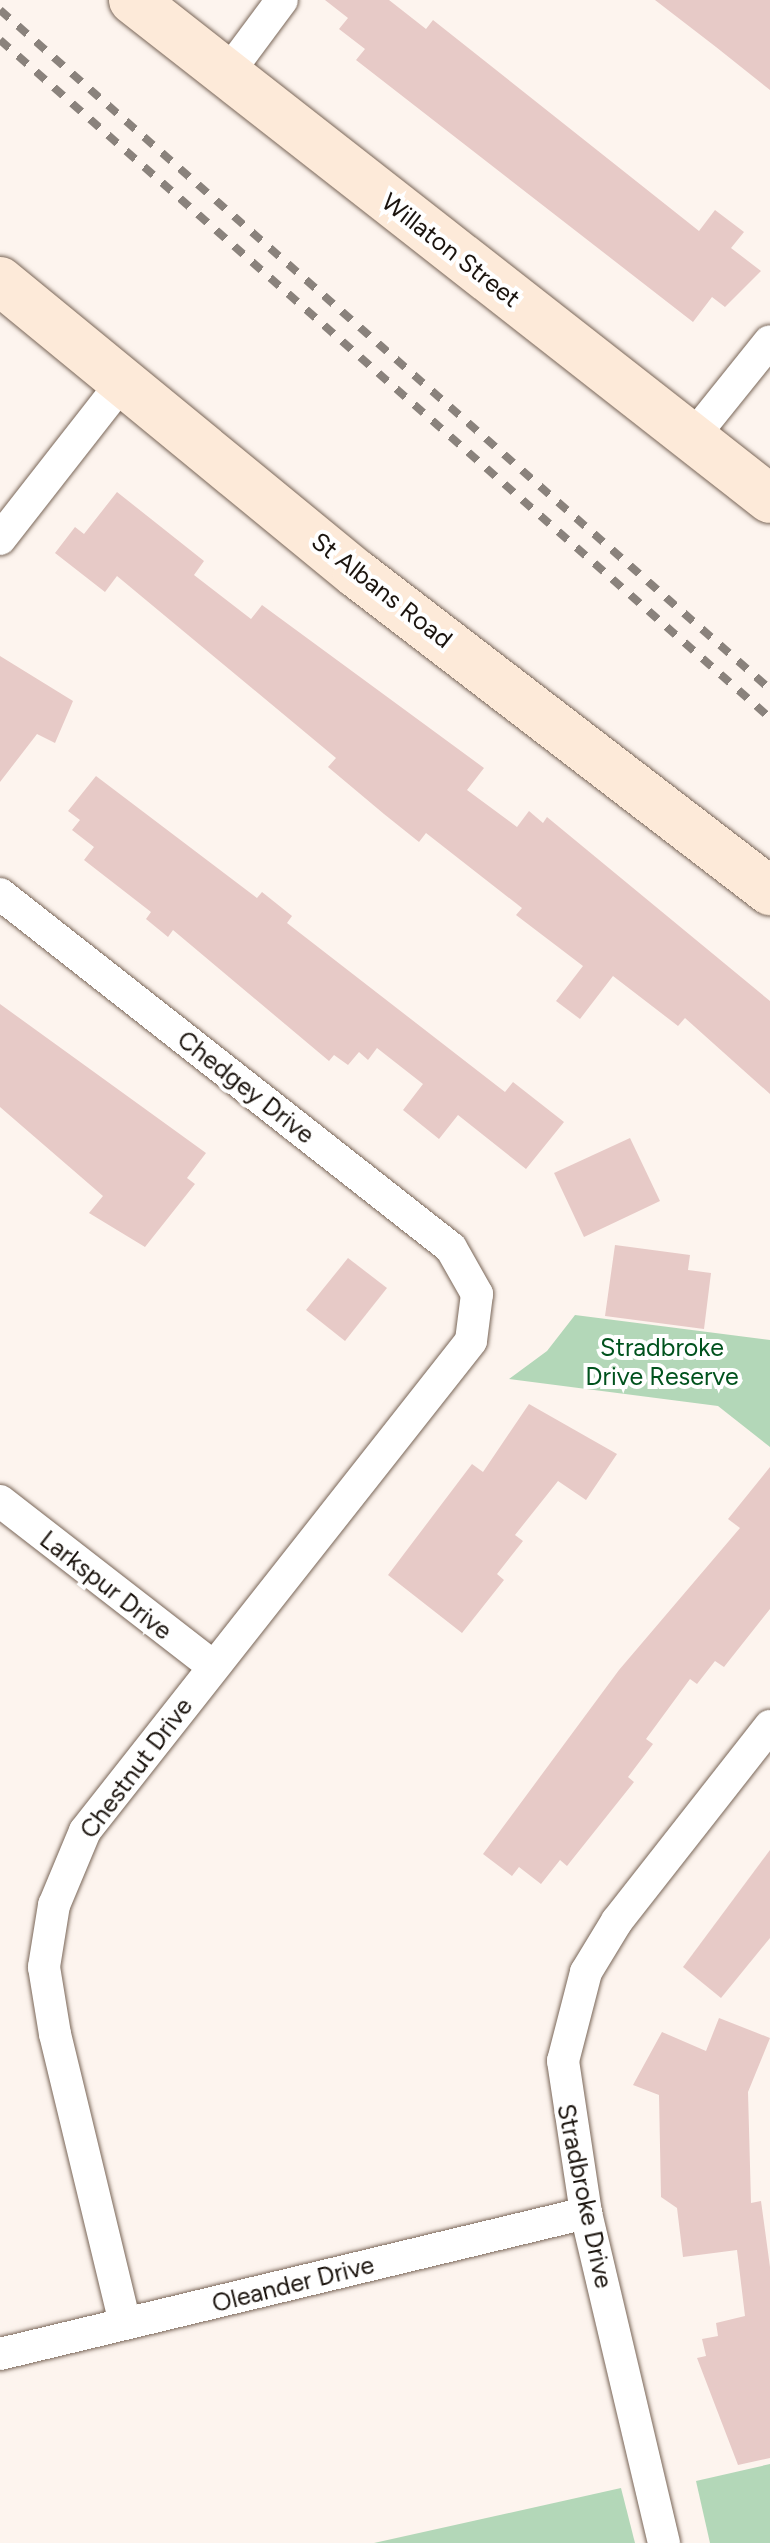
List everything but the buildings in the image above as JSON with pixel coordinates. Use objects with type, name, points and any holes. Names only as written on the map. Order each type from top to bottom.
[{"type":"main road","name":"Willaton Street","points":[[133,0],[770,499]]},
{"type":"main road","name":"St Albans Road","points":[[0,282],[125,379],[358,574],[770,891]]},
{"type":"street","points":[[226,74],[282,0]]},
{"type":"street","points":[[692,438],[770,341]]},
{"type":"street","points":[[0,539],[125,379]]},
{"type":"street","name":"Chedgey Drive","points":[[0,894],[451,1248],[477,1294]]},
{"type":"street","name":"Chestnut Drive","points":[[125,2324],[44,1966],[54,1905],[85,1831],[471,1341],[477,1294]]},
{"type":"street","name":"Larkspur Drive","points":[[0,1501],[213,1666]]},
{"type":"street","name":"Stradbroke Drive","points":[[664,2543],[562,2095],[568,2025],[586,1972],[617,1920],[770,1726]]},
{"type":"street","name":"Oleander Drive","points":[[0,2354],[586,2213]]},
{"type":"green space","name":"Stradbroke Drive Reserve","points":[[575,1315],[770,1340],[770,1447],[718,1406],[509,1379],[547,1351]]},
{"type":"green space","points":[[770,2464],[770,2543],[710,2543],[696,2481]]},
{"type":"green space","points":[[621,2488],[635,2543],[374,2543]]},
{"type":"railway","points":[[0,10],[770,689]]},
{"type":"railway","points":[[0,40],[770,718]]}]
